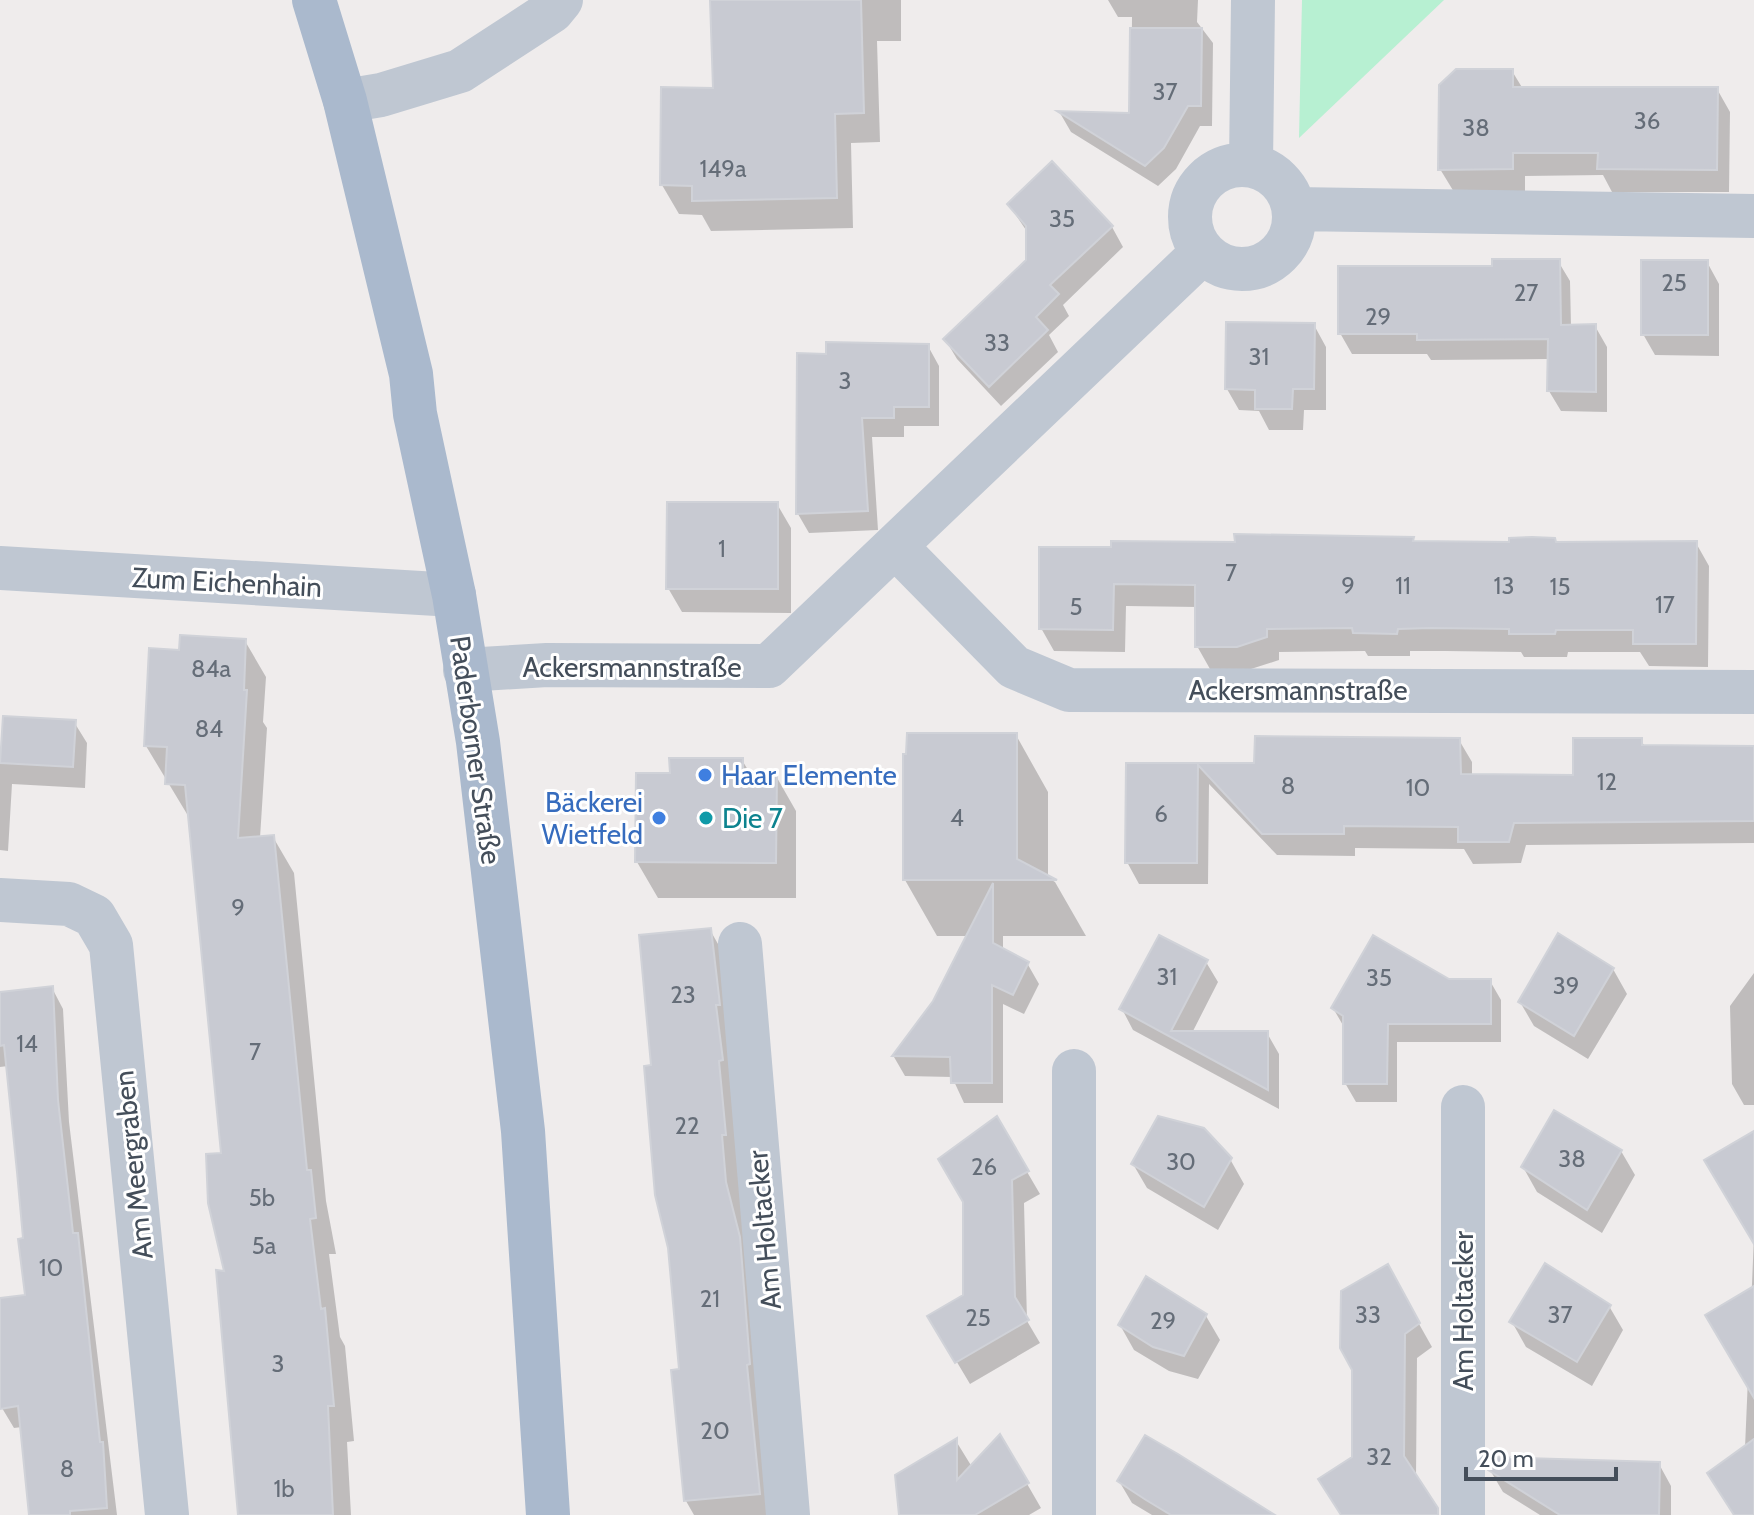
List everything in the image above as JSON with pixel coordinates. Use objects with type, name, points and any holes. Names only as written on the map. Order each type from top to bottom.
[{"type":"main road","name":"Paderborner Straße","points":[[314,0],[345,101],[411,374],[415,414],[454,595],[478,742],[523,1131],[548,1515]]},
{"type":"street","points":[[345,101],[381,95],[460,71],[552,11],[561,0]]},
{"type":"street","points":[[1251,165],[1253,0]]},
{"type":"street","points":[[1233,165],[1251,165],[1279,180],[1294,209],[1292,231],[1284,248],[1261,266],[1242,270],[1224,266],[1203,252],[1191,229],[1193,198],[1214,172],[1233,165]]},
{"type":"street","points":[[1294,209],[1754,216]]},
{"type":"street","name":"Ackersmannstraße","points":[[465,670],[547,665],[769,666],[1203,252]]},
{"type":"street","name":"Ackersmannstraße","points":[[896,547],[1014,667],[1069,690],[1754,692]]},
{"type":"street","name":"Zum Eichenhain","points":[[0,568],[454,595]]},
{"type":"street","name":"Am Meergraben","points":[[0,900],[69,904],[94,916],[111,945],[167,1515]]},
{"type":"street","name":"Am Holtacker","points":[[740,944],[788,1515]]},
{"type":"street","points":[[1074,1071],[1074,1515]]},
{"type":"street","name":"Am Holtacker","points":[[1463,1107],[1463,1515]]},
{"type":"green space","points":[[1302,0],[1444,0],[1299,138]]},
{"type":"building","points":[[710,0],[861,0],[864,113],[835,114],[837,198],[692,201],[692,186],[660,185],[661,87],[713,88]]},
{"type":"building","points":[[1130,28],[1202,28],[1201,106],[1188,106],[1164,148],[1145,166],[1057,111],[1129,113]]},
{"type":"building","points":[[1456,69],[1513,69],[1513,87],[1718,87],[1717,170],[1597,169],[1598,153],[1513,153],[1513,169],[1438,170],[1439,85]]},
{"type":"building","points":[[1052,161],[1113,226],[1050,285],[1059,294],[1036,317],[1048,330],[989,387],[943,339],[1026,260],[1026,226],[1007,204]]},
{"type":"building","points":[[1492,259],[1560,259],[1561,325],[1596,324],[1596,392],[1547,391],[1548,339],[1417,340],[1417,334],[1338,334],[1338,266],[1492,266]]},
{"type":"building","points":[[1641,260],[1708,260],[1708,335],[1641,335]]},
{"type":"building","points":[[1226,322],[1315,323],[1314,389],[1293,389],[1292,409],[1255,409],[1255,390],[1225,389]]},
{"type":"building","points":[[826,342],[929,344],[929,407],[894,407],[894,418],[862,418],[868,511],[796,514],[797,353],[826,354]]},
{"type":"building","points":[[667,502],[778,502],[778,589],[666,589]]},
{"type":"building","points":[[1234,534],[1414,537],[1413,541],[1509,542],[1509,538],[1532,537],[1555,538],[1556,542],[1697,541],[1696,644],[1633,644],[1633,630],[1556,630],[1555,634],[1509,634],[1509,629],[1431,628],[1398,629],[1397,634],[1353,633],[1352,628],[1267,629],[1267,637],[1237,647],[1195,647],[1195,585],[1114,584],[1113,630],[1039,629],[1039,547],[1111,547],[1111,541],[1235,542]]},
{"type":"building","points":[[180,635],[246,639],[244,690],[247,690],[238,838],[274,835],[307,1170],[311,1170],[316,1218],[310,1219],[321,1309],[325,1308],[334,1406],[328,1406],[333,1515],[238,1515],[216,1270],[224,1271],[208,1203],[206,1154],[221,1153],[185,785],[165,784],[167,747],[144,746],[149,648],[179,650]]},
{"type":"building","points":[[3,716],[76,720],[73,767],[0,763]]},
{"type":"building","points":[[907,733],[1017,733],[1017,859],[1057,880],[903,880],[903,754],[906,754]]},
{"type":"building","points":[[1255,736],[1460,738],[1461,774],[1573,775],[1573,738],[1642,738],[1642,745],[1754,746],[1754,821],[1514,823],[1509,842],[1458,842],[1458,827],[1344,826],[1344,834],[1262,834],[1198,765],[1197,863],[1125,863],[1126,763],[1254,763]]},
{"type":"building","name":"Die 7","points":[[669,758],[743,758],[743,773],[777,774],[776,863],[635,862],[636,773],[670,773]]},
{"type":"building","points":[[993,883],[993,943],[1029,962],[1013,995],[992,985],[992,1083],[951,1083],[950,1057],[892,1056],[933,1001]]},
{"type":"building","points":[[711,928],[720,1005],[716,1005],[723,1060],[719,1061],[726,1135],[722,1135],[726,1182],[740,1237],[750,1364],[747,1365],[760,1494],[684,1501],[671,1370],[679,1369],[668,1248],[655,1195],[644,1066],[651,1065],[639,935]]},
{"type":"building","points":[[1558,933],[1614,968],[1574,1036],[1518,1002]]},
{"type":"building","points":[[1159,935],[1208,960],[1171,1031],[1268,1031],[1268,1090],[1119,1009]]},
{"type":"building","points":[[1373,935],[1449,979],[1491,979],[1491,1024],[1388,1024],[1387,1084],[1343,1084],[1343,1016],[1331,1008]]},
{"type":"building","points":[[53,986],[58,1100],[73,1233],[78,1233],[100,1442],[103,1442],[107,1508],[70,1511],[70,1515],[29,1515],[18,1406],[0,1409],[0,1298],[25,1295],[18,1239],[23,1238],[17,1172],[4,1045],[0,1046],[0,992]]},
{"type":"building","points":[[1554,1110],[1622,1150],[1587,1210],[1521,1167]]},
{"type":"building","points":[[997,1116],[1029,1171],[1012,1180],[1015,1297],[1029,1320],[955,1363],[927,1316],[963,1295],[963,1202],[938,1159]]},
{"type":"building","points":[[1158,1116],[1204,1128],[1232,1158],[1204,1207],[1131,1164]]},
{"type":"building","points":[[1754,1131],[1754,1244],[1704,1160]]},
{"type":"building","points":[[1545,1263],[1611,1305],[1577,1362],[1509,1322]]},
{"type":"building","points":[[1388,1264],[1420,1323],[1405,1334],[1404,1456],[1438,1508],[1438,1515],[1341,1515],[1318,1479],[1352,1457],[1352,1370],[1340,1348],[1341,1291]]},
{"type":"building","points":[[1146,1276],[1207,1314],[1184,1356],[1153,1347],[1118,1325]]},
{"type":"building","points":[[1754,1286],[1754,1398],[1705,1315]]},
{"type":"building","points":[[1000,1434],[1029,1483],[975,1515],[899,1515],[895,1475],[957,1438],[957,1480]]},
{"type":"building","points":[[1145,1435],[1275,1515],[1171,1515],[1146,1500],[1117,1481]]},
{"type":"building","points":[[1754,1439],[1754,1515],[1734,1515],[1707,1473]]},
{"type":"building","points":[[1488,1457],[1660,1462],[1659,1515],[1560,1515],[1488,1470]]},
{"type":"place","name":"Haar Elemente","points":[[705,775]]},
{"type":"place","name":"Bäckerei Wietfeld","points":[[659,818]]},
{"type":"place","name":"Die 7","points":[[706,818]]}]
